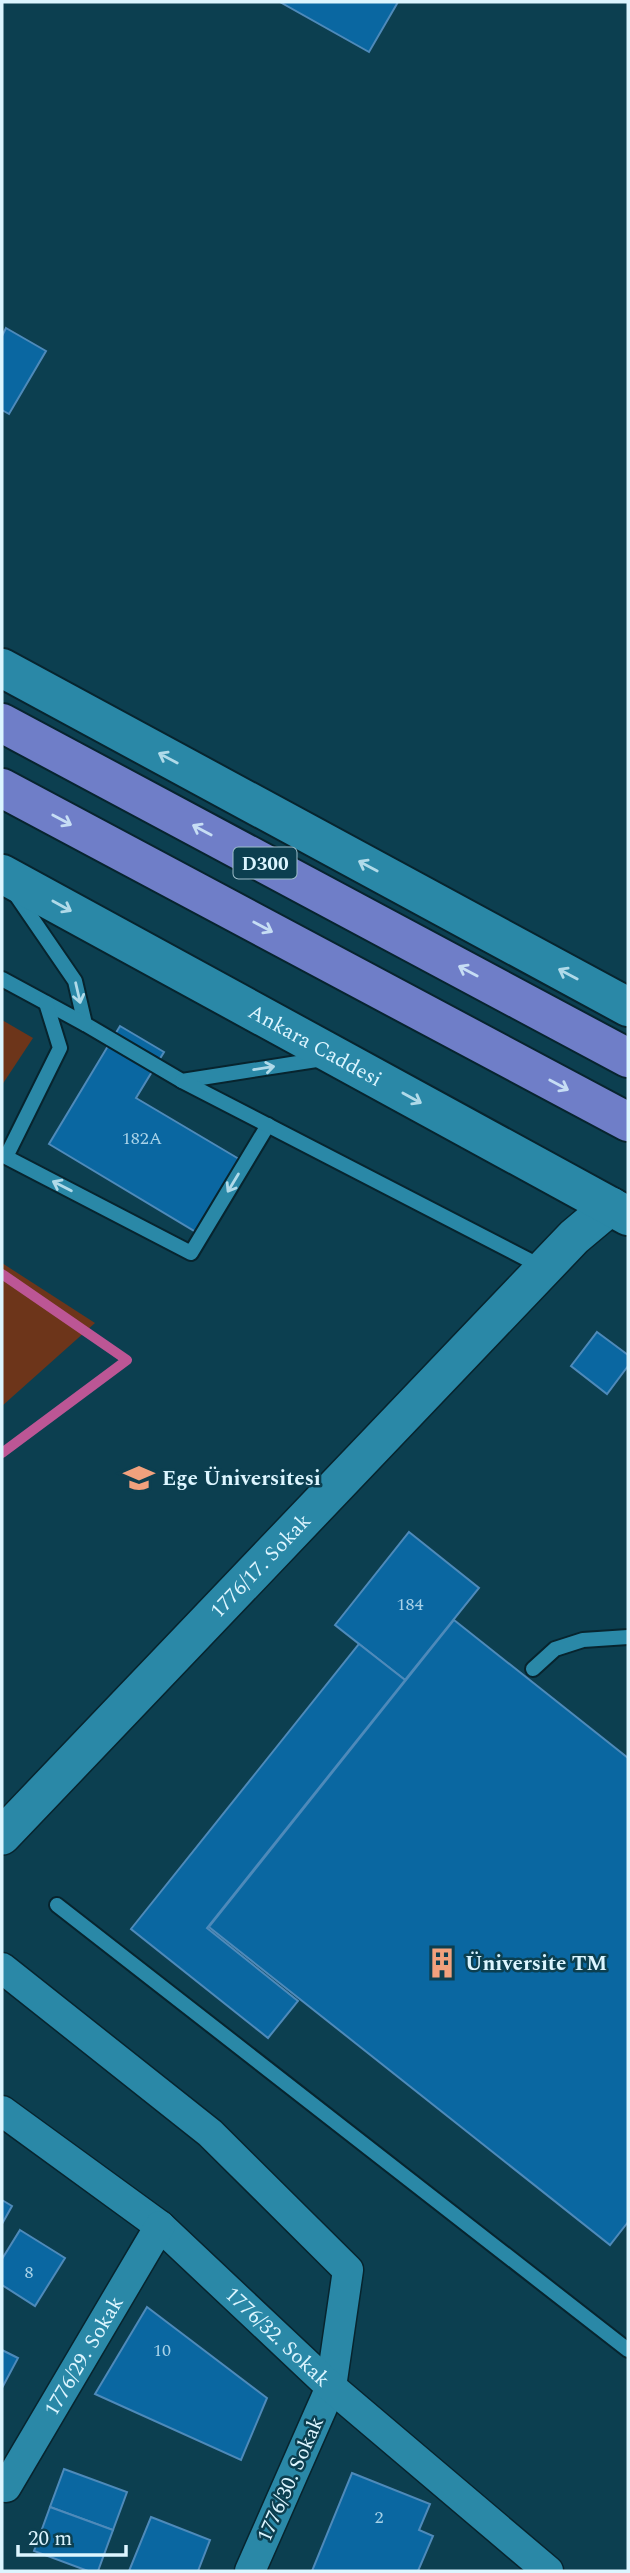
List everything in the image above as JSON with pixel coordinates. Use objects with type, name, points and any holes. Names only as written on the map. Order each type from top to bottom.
[{"type":"highway","name":"D300","points":[[2,723],[628,1058]]},
{"type":"highway","name":"D300","points":[[2,788],[628,1122]]},
{"type":"main road","points":[[2,668],[628,1007]]},
{"type":"main road","name":"Ankara Caddesi","points":[[2,874],[620,1211]]},
{"type":"street","name":"1776/17. Sokak","points":[[2,1836],[574,1237],[620,1211]]},
{"type":"street","name":"1776/30. Sokak","points":[[2,1968],[210,2133],[348,2270],[331,2387],[250,2571]]},
{"type":"street","name":"1776/32. Sokak","points":[[2,2111],[160,2225],[331,2387],[548,2571]]},
{"type":"street","name":"1776/29. Sokak","points":[[4,2485],[160,2225]]},
{"type":"lane","points":[[2,874],[75,981],[85,1024]]},
{"type":"lane","points":[[2,979],[182,1081],[544,1268]]},
{"type":"lane","points":[[46,1003],[60,1048],[6,1157],[191,1253],[268,1125]]},
{"type":"lane","points":[[182,1081],[336,1057]]},
{"type":"lane","points":[[533,1669],[555,1649],[583,1640],[628,1637]]},
{"type":"lane","points":[[57,1905],[628,2350]]},
{"type":"shaded area","points":[[2,1020],[33,1038],[2,1085]]},
{"type":"shaded area","points":[[2,1263],[95,1323],[2,1406]]},
{"type":"building","points":[[280,2],[398,2],[369,52]]},
{"type":"building","points":[[6,328],[46,351],[9,414],[2,410],[2,336]]},
{"type":"building","points":[[120,1026],[164,1052],[136,1098],[239,1159],[196,1232],[49,1144]]},
{"type":"building","points":[[597,1332],[628,1355],[628,1366],[607,1394],[571,1366]]},
{"type":"building","points":[[409,1532],[479,1588],[405,1680],[335,1625]]},
{"type":"building","name":"Üniversite TM","points":[[454,1620],[628,1758],[628,2222],[610,2245],[209,1927]]},
{"type":"building","points":[[359,1644],[405,1680],[207,1928],[298,2001],[268,2038],[131,1929]]},
{"type":"building","points":[[2,2200],[12,2206],[2,2224]]},
{"type":"building","points":[[20,2230],[65,2258],[35,2306],[2,2285],[2,2259]]},
{"type":"building","points":[[147,2307],[267,2398],[241,2460],[95,2394]]},
{"type":"building","points":[[2,2350],[18,2358],[2,2388]]},
{"type":"building","points":[[64,2469],[127,2492],[113,2530],[50,2507]]},
{"type":"building","points":[[352,2473],[430,2504],[419,2530],[433,2536],[418,2571],[312,2571]]},
{"type":"building","points":[[50,2507],[113,2530],[98,2571],[88,2571],[34,2551]]},
{"type":"building","points":[[151,2517],[210,2540],[198,2571],[129,2571]]},
{"type":"waterway","points":[[2,1274],[127,1360],[2,1453]]},
{"type":"place","name":"Ege Üniversitesi","points":[[139,1478]]},
{"type":"place","name":"Üniversite TM","points":[[442,1963]]}]
